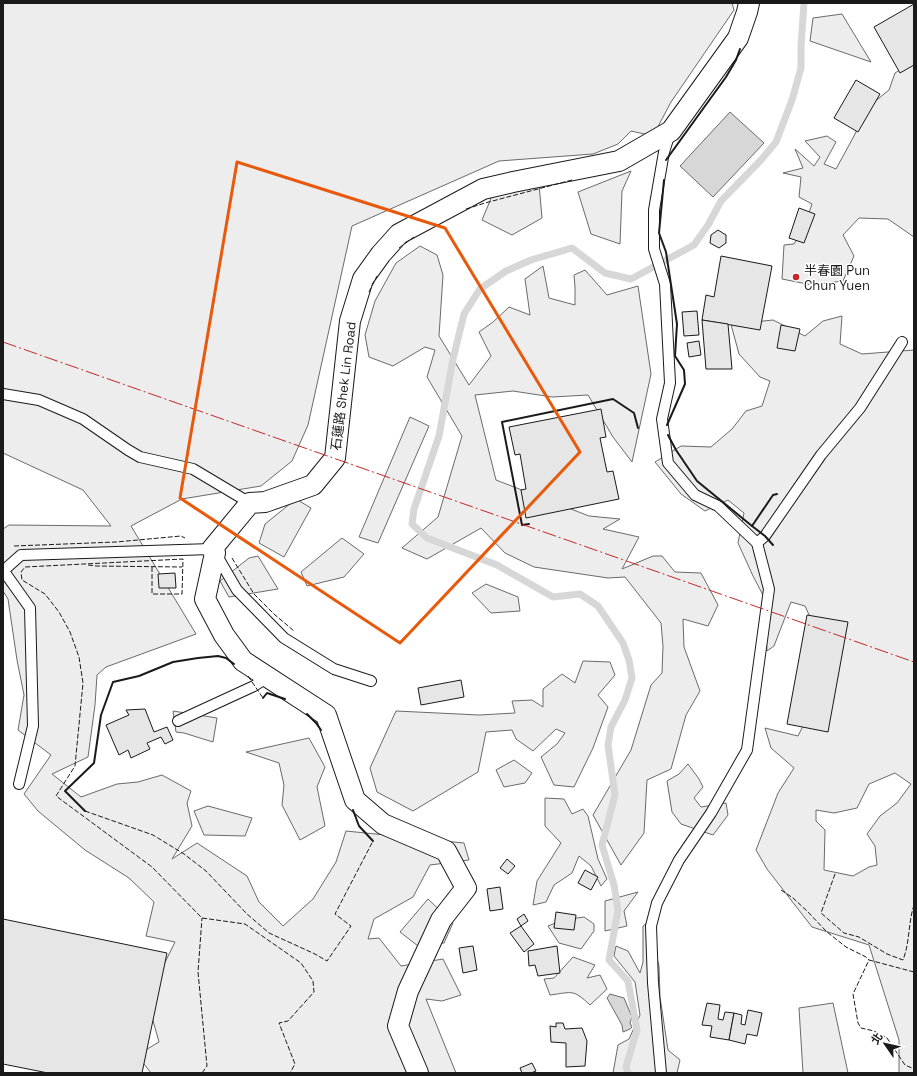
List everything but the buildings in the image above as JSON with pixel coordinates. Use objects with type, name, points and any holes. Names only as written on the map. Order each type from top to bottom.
[{"type":"street","name":"石蓮路 Shek Lin Road","points":[[250,503],[265,502],[313,485],[335,458],[350,320],[363,279],[381,254],[399,234],[483,189],[619,161],[671,131],[738,38],[747,12],[748,3]]},
{"type":"street","points":[[250,503],[213,551],[205,599],[224,635],[243,661],[326,714],[355,800],[383,824],[446,851],[466,888],[441,920],[408,991],[398,1026],[418,1073]]},
{"type":"lane","points":[[661,1073],[653,983],[651,926],[657,903],[679,860],[711,813],[747,750],[769,589],[757,543],[718,506],[695,495],[668,463],[662,419],[670,383],[665,284],[654,249],[654,210],[664,152],[671,131]]},
{"type":"lane","points":[[757,543],[765,536],[821,455],[860,408],[902,342]]},
{"type":"lane","points":[[3,394],[39,400],[83,420],[140,457],[193,469],[250,503]]},
{"type":"lane","points":[[19,784],[33,726],[30,608],[3,571],[21,556],[213,551],[237,590],[284,638],[334,669],[370,681]]},
{"type":"lane","points":[[178,721],[254,686],[268,677]]},
{"type":"highlighted area","points":[[237,162],[445,228],[580,452],[400,643],[180,498]]},
{"type":"shaded area","points":[[3,3],[732,3],[734,10],[671,102],[653,136],[631,131],[618,144],[593,154],[499,161],[352,226],[308,425],[292,461],[261,486],[182,499],[131,526],[196,634],[106,667],[97,675],[95,705],[88,757],[52,774],[81,797],[117,784],[138,782],[162,775],[191,791],[187,803],[192,826],[172,859],[197,843],[247,876],[259,902],[283,926],[313,899],[336,862],[346,831],[464,843],[469,860],[430,865],[413,897],[374,919],[368,939],[379,938],[401,966],[443,959],[461,995],[442,1001],[426,999],[456,1073],[151,1073],[137,1055],[159,1042],[147,999],[175,942],[146,936],[154,902],[129,878],[85,850],[38,811],[24,794],[51,755],[18,730],[24,695],[8,599],[3,591],[3,529],[9,525],[111,526],[83,490],[3,453]]},
{"type":"shaded area","points":[[842,14],[871,62],[810,41],[813,18]]},
{"type":"shaded area","points":[[914,61],[914,237],[888,219],[859,218],[843,235],[854,256],[843,281],[812,285],[782,279],[784,245],[794,244],[804,227],[812,204],[799,197],[801,177],[783,173],[803,168],[795,149],[814,166],[820,157],[805,141],[827,136],[836,142],[824,164],[836,169],[868,107],[889,90],[895,73]]},
{"type":"shaded area","points":[[730,112],[764,143],[713,197],[680,166]]},
{"type":"shaded area","points":[[631,171],[622,191],[620,244],[591,234],[578,192]]},
{"type":"shaded area","points":[[500,177],[539,184],[542,218],[512,235],[482,220]]},
{"type":"shaded area","points":[[420,246],[437,255],[443,275],[439,336],[469,385],[491,356],[479,332],[493,322],[509,307],[530,315],[525,279],[543,266],[549,298],[575,305],[574,275],[585,270],[607,295],[638,286],[651,374],[632,462],[613,437],[588,395],[552,397],[513,391],[475,395],[496,480],[589,516],[620,519],[603,529],[639,537],[622,569],[653,556],[662,556],[675,572],[701,573],[718,605],[708,626],[683,619],[684,647],[700,691],[686,715],[671,769],[647,780],[644,833],[621,865],[593,815],[631,750],[651,685],[662,673],[663,646],[661,623],[625,577],[608,578],[534,567],[505,553],[481,528],[427,559],[402,548],[438,517],[462,436],[427,377],[435,350],[425,347],[393,366],[369,357],[365,335],[375,301],[396,263]]},
{"type":"shaded area","points":[[842,316],[840,344],[862,354],[914,350],[914,1073],[899,1073],[899,1040],[869,945],[812,927],[767,869],[756,850],[778,793],[794,768],[771,748],[765,728],[798,736],[812,708],[826,652],[805,606],[791,602],[774,646],[767,651],[764,597],[738,543],[744,513],[728,500],[705,511],[681,494],[655,462],[681,446],[711,447],[732,429],[746,411],[762,406],[770,381],[760,377],[739,354],[729,317],[754,322],[773,320],[805,336],[823,321]],"holes":[[[895,773],[911,784],[897,803],[880,816],[867,834],[875,846],[877,865],[869,867],[853,876],[824,870],[825,830],[816,821],[816,810],[834,813],[857,808],[869,784]]]},
{"type":"shaded area","points":[[410,417],[429,426],[378,543],[359,537]]},
{"type":"shaded area","points":[[296,499],[311,508],[284,557],[259,543],[265,524]]},
{"type":"shaded area","points":[[342,538],[364,554],[344,577],[307,586],[301,572]]},
{"type":"shaded area","points":[[258,556],[278,589],[229,597],[220,581],[249,558]]},
{"type":"shaded area","points":[[486,584],[518,597],[520,611],[491,613],[472,593]]},
{"type":"shaded area","points":[[583,661],[610,662],[615,675],[598,695],[608,707],[593,748],[574,787],[554,785],[541,757],[557,744],[565,733],[556,729],[533,751],[516,739],[512,730],[486,732],[478,772],[413,811],[377,792],[370,768],[396,711],[479,715],[515,713],[512,701],[532,700],[543,707],[543,689],[562,674],[575,683]]},
{"type":"shaded area","points":[[173,711],[217,718],[213,742],[176,732]]},
{"type":"shaded area","points":[[309,738],[325,767],[317,787],[325,826],[300,840],[282,805],[284,785],[279,763],[246,752]]},
{"type":"shaded area","points":[[514,760],[532,773],[525,783],[504,787],[496,770]]},
{"type":"shaded area","points":[[688,764],[703,787],[694,798],[701,807],[726,803],[728,815],[713,835],[681,824],[672,812],[667,781],[679,774]]},
{"type":"shaded area","points":[[545,798],[564,799],[572,814],[583,809],[588,816],[598,859],[607,879],[601,886],[591,866],[579,856],[572,873],[554,885],[546,902],[533,905],[537,881],[561,843],[545,826]]},
{"type":"shaded area","points":[[208,806],[252,818],[245,836],[204,835],[194,811]]},
{"type":"shaded area","points":[[638,892],[624,911],[627,926],[605,931],[605,901]]},
{"type":"shaded area","points":[[428,899],[453,923],[444,943],[418,946],[400,932]]},
{"type":"shaded area","points":[[584,917],[594,924],[594,931],[581,949],[559,943],[548,926],[563,920]]},
{"type":"shaded area","points":[[648,922],[659,966],[660,997],[668,1050],[680,1060],[677,1073],[613,1073],[618,1045],[629,1039],[640,1015],[635,982],[614,956],[616,946],[628,951],[640,973],[643,962],[643,926]]},
{"type":"shaded area","points":[[573,957],[595,965],[587,978],[600,975],[607,989],[590,1005],[580,996],[572,993],[550,995],[544,979],[554,978]]},
{"type":"shaded area","points":[[610,994],[624,998],[632,1017],[630,1023],[632,1027],[630,1029],[623,1032],[622,1025],[607,998]]},
{"type":"shaded area","points":[[833,1003],[848,1073],[803,1073],[799,1008]]},
{"type":"waterway","points":[[628,1073],[626,1067],[637,1030],[628,981],[609,960],[618,910],[614,885],[602,845],[615,795],[608,745],[611,727],[625,700],[632,678],[629,660],[623,643],[598,606],[580,594],[553,597],[497,565],[427,538],[412,524],[414,509],[439,436],[453,359],[464,314],[480,289],[506,271],[531,260],[572,248],[605,273],[631,279],[694,245],[708,225],[721,201],[761,160],[776,142],[792,100],[801,68],[804,3]]},
{"type":"fence","points":[[466,209],[572,180]]},
{"type":"fence","points":[[399,248],[414,237]]},
{"type":"fence","points":[[369,292],[377,276]]},
{"type":"fence","points":[[14,546],[116,542],[181,536],[185,538]]},
{"type":"fence","points":[[232,558],[254,594],[294,631]]},
{"type":"fence","points":[[152,567],[152,594],[182,594],[183,559],[25,567],[21,572],[22,580],[45,594],[59,612],[70,632],[79,657],[83,683],[75,766],[56,796],[152,867],[202,918],[245,924],[301,963],[313,981],[314,992],[288,1021],[279,1023],[295,1064],[290,1073]]},
{"type":"fence","points":[[88,565],[182,567]]},
{"type":"fence","points":[[248,676],[263,698]]},
{"type":"fence","points":[[85,811],[153,835],[184,854],[206,871],[247,914],[269,933],[327,961],[351,926],[335,914],[373,841]]},
{"type":"fence","points":[[835,874],[821,913],[844,933],[859,937],[887,954],[903,960],[914,905]]},
{"type":"fence","points":[[781,890],[793,898],[827,932],[846,947],[869,960]]},
{"type":"fence","points":[[202,918],[198,972],[207,1066],[202,1073]]},
{"type":"fence","points":[[914,972],[869,960],[853,994],[858,1023],[861,1028],[874,1031],[887,1038],[905,1065],[914,1069]]},
{"type":"wall","points":[[666,160],[726,77],[736,60],[740,49]]},
{"type":"wall","points":[[664,180],[659,233],[666,252],[677,324],[675,356],[684,370],[685,384],[667,425]]},
{"type":"wall","points":[[529,524],[522,525],[502,422],[613,399],[634,413],[638,428]]},
{"type":"wall","points":[[668,435],[676,450],[697,481],[752,526],[773,495],[777,494]]},
{"type":"wall","points":[[752,526],[765,536],[773,545]]},
{"type":"wall","points":[[85,811],[65,791],[94,763],[101,715],[113,682],[139,676],[173,662],[198,658],[218,656],[226,658],[234,664]]},
{"type":"wall","points":[[263,698],[267,693],[285,699]]},
{"type":"wall","points":[[307,714],[321,730]]},
{"type":"wall","points":[[353,810],[359,826],[373,841]]},
{"type":"power","points":[[3,342],[914,662]]},
{"type":"place","name":"半春園 Pun Chun Yuen","points":[[796,277]]}]
